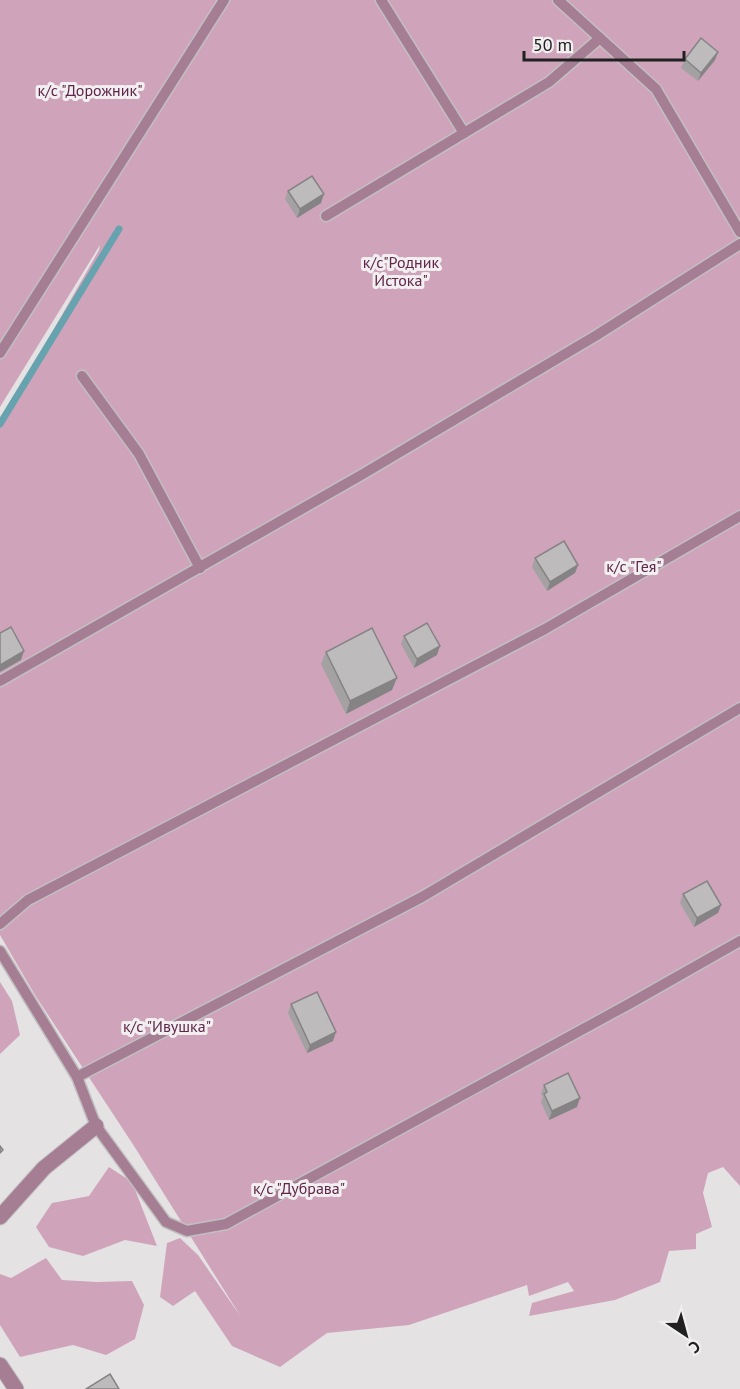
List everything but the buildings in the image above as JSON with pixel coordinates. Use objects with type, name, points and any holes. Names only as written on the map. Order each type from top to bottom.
[{"type":"street","points":[[0,1217],[44,1168],[96,1126]]},
{"type":"street","points":[[0,1365],[16,1389]]},
{"type":"lane","points":[[0,354],[224,0]]},
{"type":"lane","points":[[381,0],[464,133]]},
{"type":"lane","points":[[558,0],[657,89],[740,232]]},
{"type":"lane","points":[[326,216],[549,82],[600,38]]},
{"type":"lane","points":[[0,681],[200,568],[597,335],[740,244]]},
{"type":"lane","points":[[82,376],[139,454],[200,568]]},
{"type":"lane","points":[[0,924],[28,900],[545,628],[740,516]]},
{"type":"lane","points":[[77,1077],[422,897],[740,708]]},
{"type":"lane","points":[[0,951],[77,1077],[96,1126],[166,1222],[187,1231],[226,1224],[629,1004],[740,940]]},
{"type":"green space","points":[[0,0],[740,0],[740,1186],[723,1167],[708,1173],[703,1193],[712,1227],[696,1234],[696,1249],[669,1251],[660,1282],[615,1300],[529,1316],[532,1303],[574,1291],[568,1282],[529,1296],[527,1285],[409,1325],[327,1333],[280,1367],[232,1346],[195,1291],[173,1306],[160,1297],[167,1243],[180,1238],[198,1255],[241,1317],[134,1146],[35,995],[0,935],[0,418],[5,415],[100,245],[0,407]]},
{"type":"green space","points":[[0,982],[12,1001],[20,1035],[0,1054]]},
{"type":"green space","points":[[109,1167],[132,1182],[157,1246],[125,1240],[83,1256],[49,1247],[36,1227],[52,1203],[89,1196]]},
{"type":"green space","points":[[46,1258],[62,1280],[132,1281],[144,1305],[135,1339],[106,1355],[73,1345],[20,1357],[0,1325],[0,1274],[11,1278]]},
{"type":"waterway","points":[[0,424],[119,229]]},
{"type":"park label","name":"к/с \"Дорожник\"","points":[[90,90]]},
{"type":"park label","name":"к/с\"Родник Истока\"","points":[[401,271]]},
{"type":"park label","name":"к/с \"Гея\"","points":[[634,566]]},
{"type":"park label","name":"к/с \"Ивушка\"","points":[[167,1026]]},
{"type":"park label","name":"к/с \"Дубрава\"","points":[[299,1188]]}]
